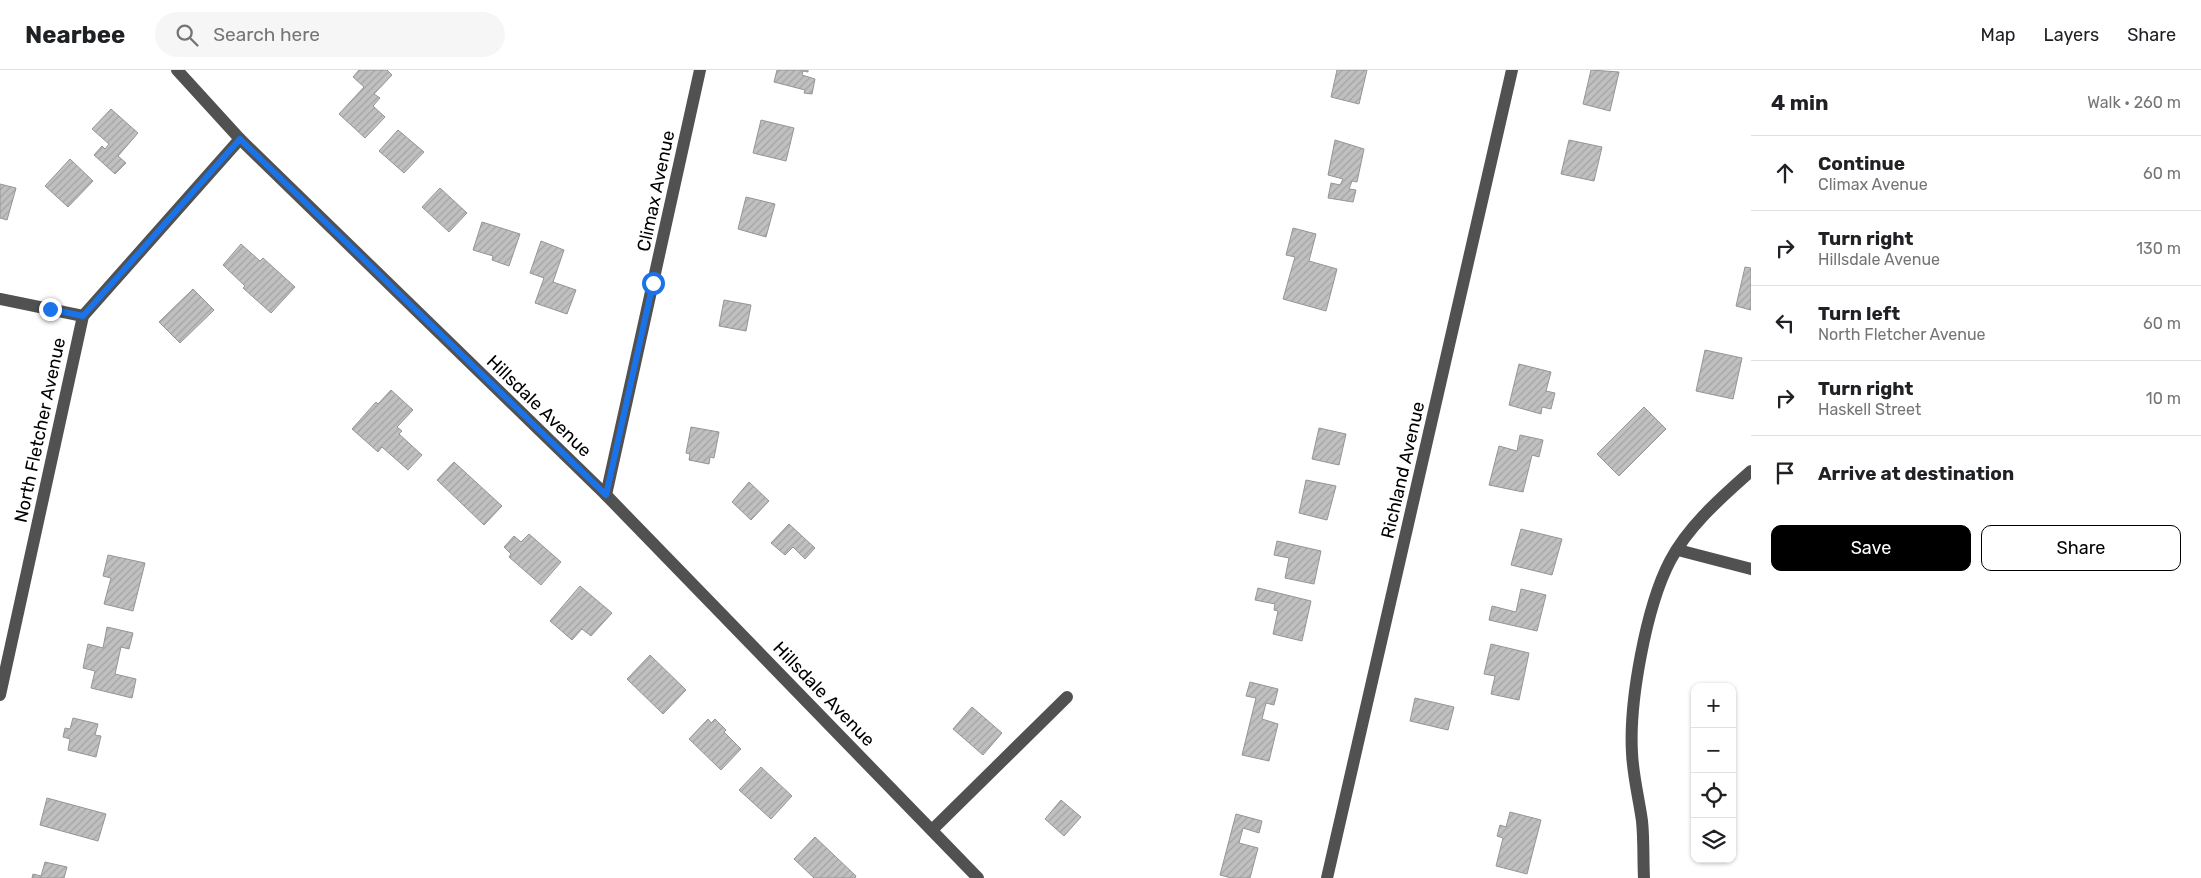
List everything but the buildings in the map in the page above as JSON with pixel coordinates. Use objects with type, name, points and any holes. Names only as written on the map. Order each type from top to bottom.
[{"type":"street","name":"Hillsdale Avenue","points":[[177,70],[240,139],[606,495],[978,878]]},
{"type":"street","name":"Climax Avenue","points":[[606,495],[700,70]]},
{"type":"street","name":"Richland Avenue","points":[[1327,878],[1512,70]]},
{"type":"street","name":"North Fletcher Avenue","points":[[0,695],[83,316],[240,139]]},
{"type":"street","points":[[0,299],[83,316]]},
{"type":"street","points":[[1644,878],[1642,823],[1632,754],[1633,715],[1642,655],[1654,604],[1670,561],[1678,550],[1715,504],[1751,471]]},
{"type":"street","points":[[1678,550],[1751,569]]},
{"type":"street","points":[[932,830],[1066,697]]},
{"type":"route","points":[[50,309],[83,316],[240,139],[606,495],[653,283]]}]
